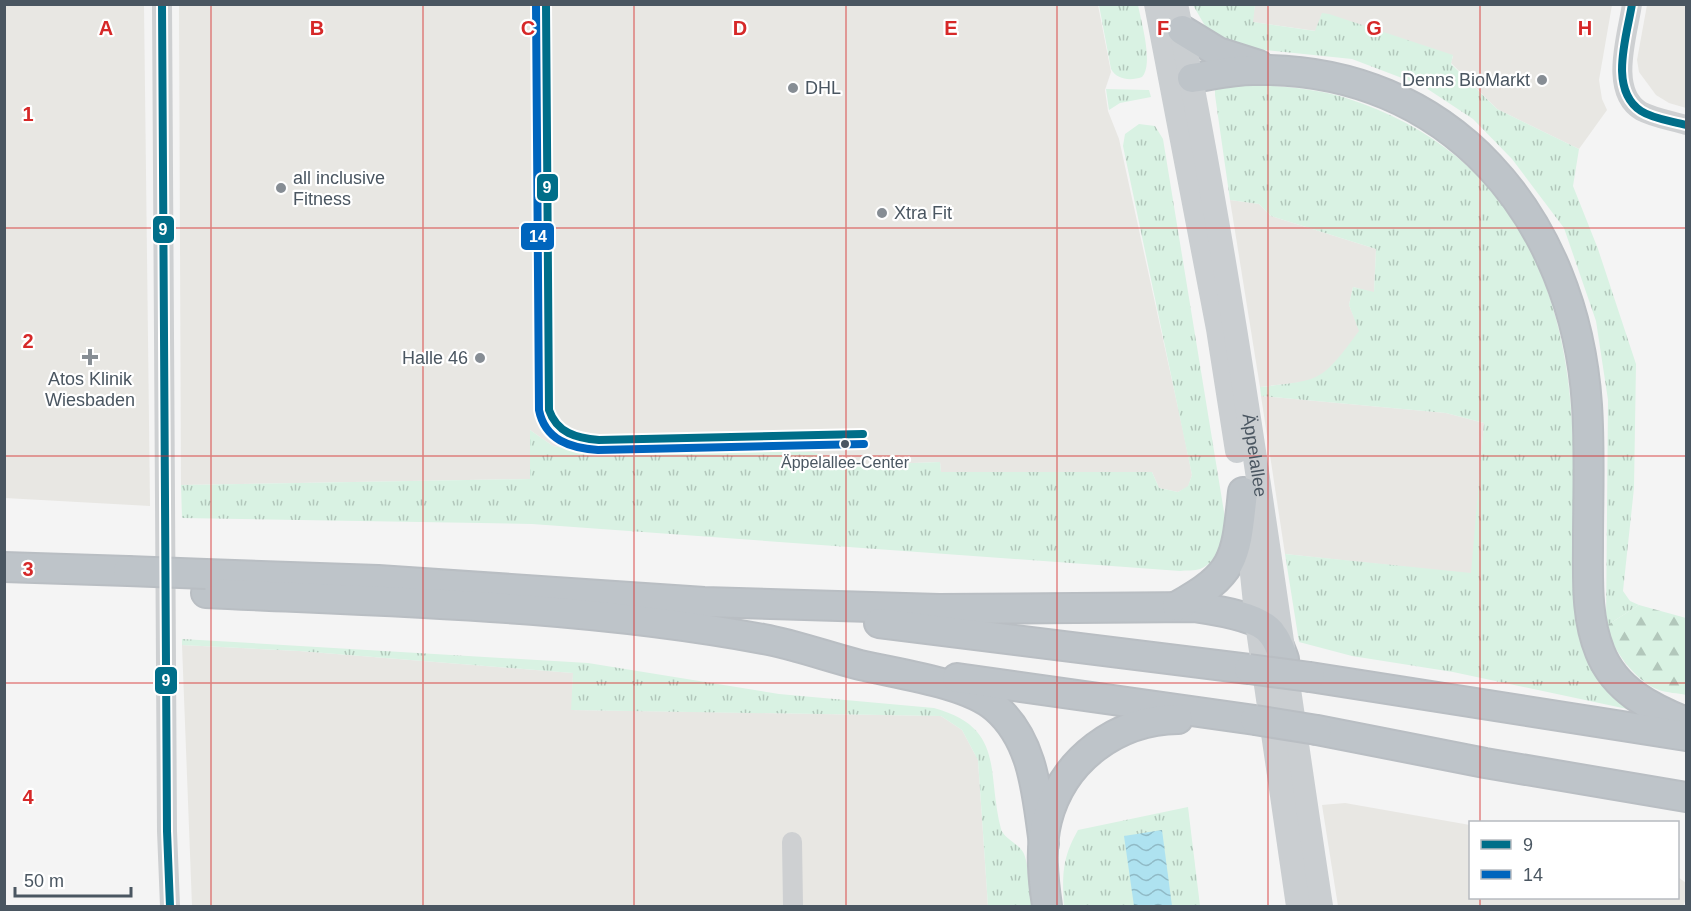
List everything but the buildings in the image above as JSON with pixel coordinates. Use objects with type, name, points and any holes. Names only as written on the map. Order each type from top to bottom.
[{"type":"highway","points":[[1179,17],[1218,51],[1275,70],[1348,83],[1375,91],[1431,117],[1480,156],[1521,203],[1556,265],[1576,330],[1583,368],[1588,440],[1588,584],[1595,638],[1608,668],[1628,691],[1661,712],[1686,722]]},
{"type":"highway","points":[[1181,80],[1245,70],[1275,70]]},
{"type":"highway","points":[[1177,606],[1220,579],[1228,567],[1239,533],[1243,492]]},
{"type":"highway","points":[[4,567],[128,580],[483,606],[675,625],[764,639],[968,691],[995,707],[1007,719],[1020,738],[1029,758],[1044,844],[1047,906]]},
{"type":"highway","points":[[4,586],[128,580]]},
{"type":"highway","points":[[206,584],[378,580],[704,602],[939,609],[1177,606],[1226,613],[1257,623],[1271,632],[1284,659]]},
{"type":"highway","points":[[704,602],[1310,677],[1686,736]]},
{"type":"highway","points":[[875,668],[1256,720],[1686,797]]},
{"type":"highway","points":[[1044,844],[1047,821],[1061,788],[1085,755],[1113,734],[1128,727],[1166,719],[1256,720]]},
{"type":"main road","name":"Äppelallee","points":[[1156,4],[1181,80],[1242,367],[1321,906]]},
{"type":"main road","name":"Äppelallee","points":[[1179,17],[1181,80],[1243,492],[1257,623],[1298,906]]},
{"type":"street","points":[[162,4],[170,906]]},
{"type":"street","points":[[1632,4],[1623,77],[1628,96],[1642,111],[1686,125]]},
{"type":"street","points":[[792,842],[793,906]]},
{"type":"shaded area","points":[[4,5],[144,5],[150,506],[5,498]]},
{"type":"shaded area","points":[[179,5],[1098,5],[1111,72],[1105,90],[1108,111],[1119,139],[1184,435],[1192,475],[1188,487],[1178,492],[1159,488],[1152,472],[941,472],[940,462],[859,465],[811,452],[695,452],[694,448],[579,451],[553,446],[530,430],[530,479],[181,485]]},
{"type":"shaded area","points":[[1255,5],[1612,5],[1599,80],[1602,99],[1607,110],[1579,149],[1497,109],[1451,63],[1453,56],[1322,14],[1316,31],[1252,22]]},
{"type":"shaded area","points":[[1647,5],[1686,5],[1686,108],[1669,103],[1656,95],[1639,72],[1637,60]]},
{"type":"shaded area","points":[[1230,200],[1259,204],[1271,216],[1376,249],[1374,293],[1353,287],[1349,305],[1360,331],[1333,367],[1313,381],[1260,387]]},
{"type":"shaded area","points":[[1261,396],[1446,413],[1484,423],[1472,574],[1285,554]]},
{"type":"shaded area","points":[[182,645],[299,651],[573,673],[572,710],[941,716],[962,730],[978,760],[988,906],[192,906]]},
{"type":"shaded area","points":[[1345,803],[1469,825],[1469,899],[1679,899],[1679,878],[1686,883],[1686,899],[1683,906],[1338,906],[1322,805]]},
{"type":"green space","points":[[1099,5],[1138,5],[1147,53],[1147,63],[1142,77],[1125,79],[1111,69]]},
{"type":"green space","points":[[1193,5],[1255,5],[1253,22],[1315,31],[1322,13],[1329,14],[1453,55],[1451,64],[1497,109],[1579,149],[1573,186],[1598,249],[1636,364],[1634,488],[1623,591],[1630,601],[1639,605],[1606,626],[1608,400],[1596,321],[1564,228],[1512,159],[1473,119],[1423,86],[1352,59],[1236,47],[1208,31]]},
{"type":"green space","points":[[1229,83],[1288,87],[1332,94],[1402,121],[1450,151],[1488,187],[1519,229],[1542,276],[1558,328],[1568,383],[1574,458],[1575,606],[1632,710],[1453,672],[1352,656],[1299,642],[1285,554],[1471,573],[1484,423],[1446,413],[1261,396],[1260,387],[1309,380],[1318,376],[1346,348],[1359,331],[1349,305],[1353,287],[1374,292],[1376,249],[1271,216],[1259,204],[1230,200],[1215,95],[1215,88]]},
{"type":"green space","points":[[1106,89],[1149,90],[1151,97],[1120,103],[1109,110]]},
{"type":"green space","points":[[1139,124],[1155,126],[1163,139],[1225,518],[1222,540],[1216,555],[1212,561],[1200,569],[1180,571],[532,524],[182,518],[181,485],[530,479],[530,430],[553,446],[579,451],[694,448],[695,452],[811,452],[859,465],[940,462],[941,472],[1152,472],[1159,488],[1178,492],[1188,486],[1192,475],[1123,146],[1125,134]]},
{"type":"green space","points":[[1639,605],[1686,618],[1686,695],[1662,691],[1650,686],[1626,664],[1614,645],[1606,626]]},
{"type":"green space","points":[[182,639],[588,663],[779,694],[934,708],[957,717],[973,727],[983,740],[989,755],[1001,829],[1005,836],[1023,852],[1028,870],[1032,906],[988,906],[978,760],[962,730],[941,716],[571,710],[573,673],[299,651],[182,645]]},
{"type":"green space","points":[[1188,807],[1200,906],[1064,906],[1064,867],[1078,830]]},
{"type":"water","points":[[1162,830],[1172,906],[1134,906],[1124,836]]},
{"type":"transit line","name":"9","points":[[162,4],[167,831],[170,906]]},
{"type":"transit line","name":"14","points":[[536,4],[539,410],[547,429],[569,444],[598,450],[864,444]]},
{"type":"transit line","name":"9","points":[[546,4],[549,410],[557,424],[575,436],[599,440],[863,434]]},
{"type":"transit line","name":"9","points":[[1632,4],[1622,61],[1625,90],[1631,101],[1646,114],[1686,125]]},
{"type":"place","name":"Denns BioMarkt","points":[[1542,80]]},
{"type":"place","name":"DHL","points":[[793,88]]},
{"type":"place","name":"all inclusive Fitness","points":[[281,188]]},
{"type":"place","name":"Xtra Fit","points":[[882,213]]},
{"type":"place","name":"Atos Klinik Wiesbaden","points":[[90,357]]},
{"type":"place","name":"Halle 46","points":[[480,358]]},
{"type":"place","name":"Äppelallee-Center","points":[[845,444]]}]
